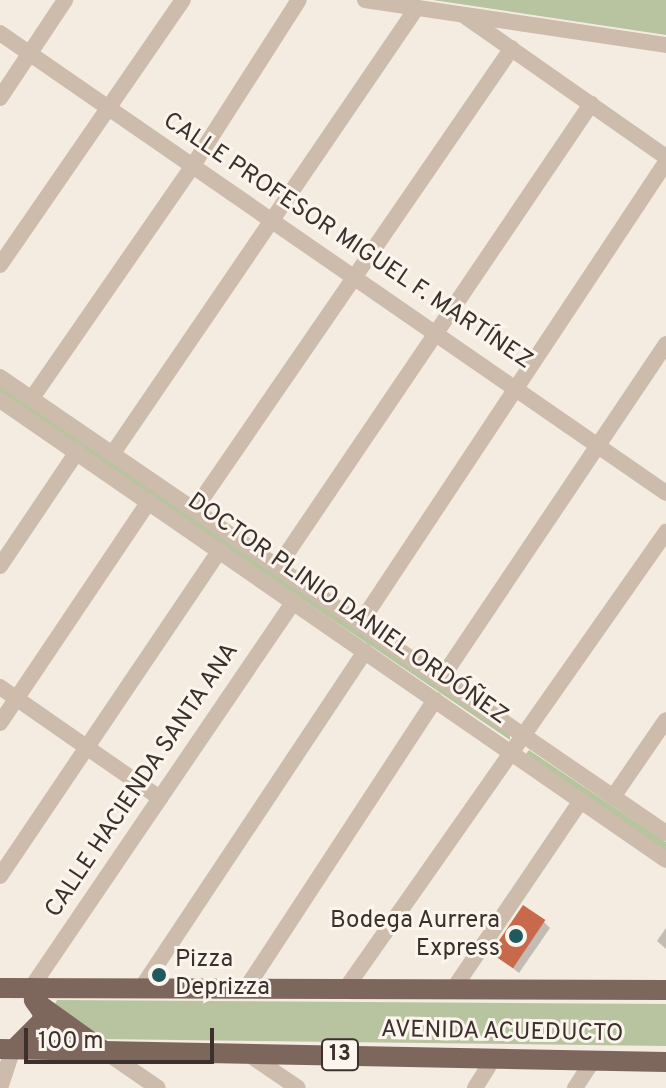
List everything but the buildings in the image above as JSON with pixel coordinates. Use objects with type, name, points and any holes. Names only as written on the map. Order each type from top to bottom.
[{"type":"main road","name":"AVENIDA ACUEDUCTO","points":[[22,992],[142,987],[344,991],[666,990]]},
{"type":"main road","points":[[9,1049],[42,1021],[22,992]]},
{"type":"main road","points":[[22,992],[104,1051]]},
{"type":"main road","name":"AVENIDA ACUEDUCTO","points":[[9,1049],[494,1058],[591,1063],[666,1062]]},
{"type":"street","points":[[0,98],[65,0]]},
{"type":"street","points":[[0,265],[183,0]]},
{"type":"street","points":[[32,398],[192,167],[299,0]]},
{"type":"street","points":[[365,0],[666,45]]},
{"type":"street","points":[[113,453],[275,221],[416,9]]},
{"type":"street","points":[[361,622],[666,160],[462,14]]},
{"type":"street","name":"CALLE PROFESOR MIGUEL F. MARTÍNEZ","points":[[0,33],[599,442],[666,493]]},
{"type":"street","points":[[643,42],[666,58]]},
{"type":"street","points":[[195,509],[512,48]]},
{"type":"street","points":[[279,565],[591,104]]},
{"type":"street","points":[[443,676],[666,344]]},
{"type":"street","name":"DOCTOR PLINIO DANIEL ORDÓÑEZ","points":[[0,377],[443,676],[666,833]]},
{"type":"street","name":"DOCTOR PLINIO DANIEL ORDÓÑEZ","points":[[1,404],[149,501],[666,860]]},
{"type":"street","points":[[0,566],[77,452]]},
{"type":"street","points":[[0,723],[149,501]]},
{"type":"street","points":[[344,991],[508,752],[526,737],[666,532]]},
{"type":"street","points":[[0,876],[220,550]]},
{"type":"street","name":"CALLE HACIENDA SANTA ANA","points":[[22,992],[160,798],[294,601]]},
{"type":"street","points":[[142,987],[365,651]]},
{"type":"street","points":[[0,687],[160,798]]},
{"type":"street","points":[[245,990],[435,700]]},
{"type":"street","points":[[613,797],[666,720]]},
{"type":"street","points":[[452,991],[580,802]]},
{"type":"street","points":[[0,975],[22,992]]},
{"type":"street","points":[[0,1088],[9,1049]]},
{"type":"street","points":[[104,1051],[158,1088]]},
{"type":"street","points":[[248,1054],[298,1088]]},
{"type":"street","points":[[475,1088],[494,1058]]},
{"type":"street","points":[[575,1088],[591,1063]]},
{"type":"green space","points":[[433,0],[666,0],[666,35]]},
{"type":"green space","points":[[0,385],[510,734],[510,740],[0,395]]},
{"type":"green space","points":[[529,750],[666,842],[666,852],[526,754]]},
{"type":"green space","points":[[57,1000],[666,1004],[666,1046],[100,1039],[55,1004]]},
{"type":"place","name":"Bodega Aurrera Express","points":[[516,936]]},
{"type":"place","name":"Pizza Deprizza","points":[[159,975]]}]
